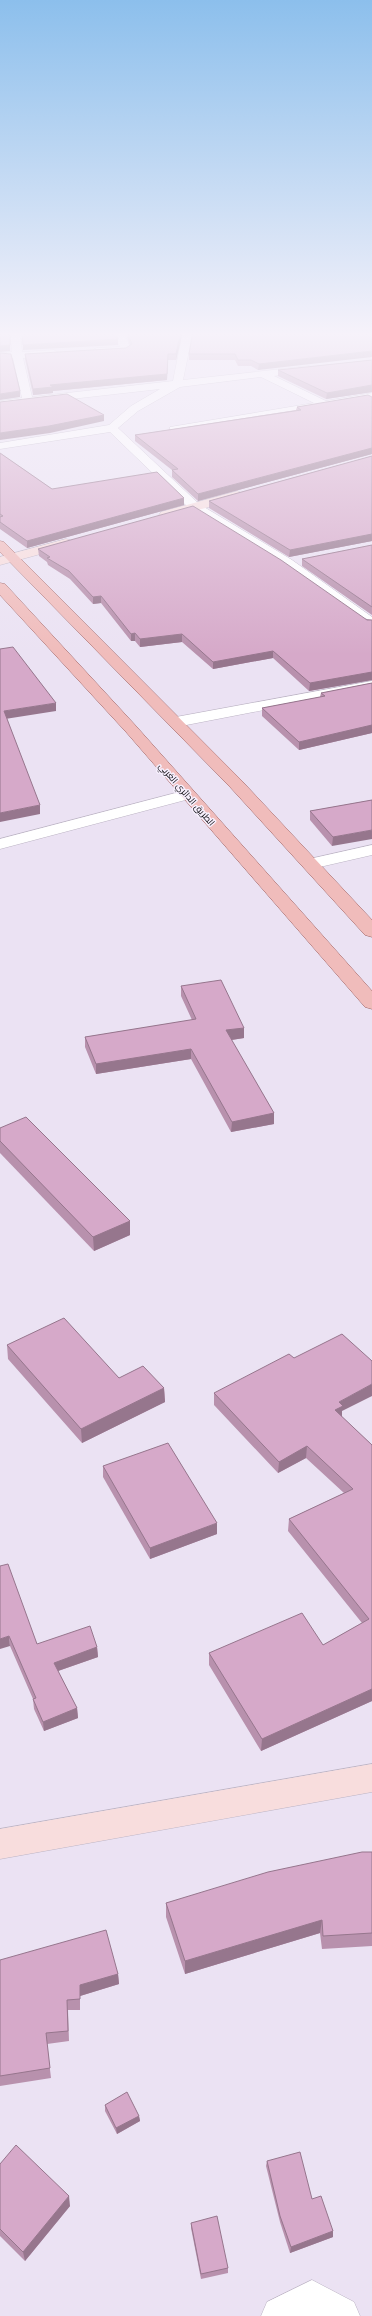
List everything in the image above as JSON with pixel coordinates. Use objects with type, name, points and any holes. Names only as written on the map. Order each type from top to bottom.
[{"type":"main road","points":[[0,545],[7,559],[176,722],[312,864],[372,931]]},
{"type":"main road","name":"الطريق الدائري الغربي","points":[[0,588],[131,729],[187,795],[372,1003]]},
{"type":"street","points":[[0,446],[43,439]]},
{"type":"street","points":[[126,439],[195,507],[287,563],[372,623]]},
{"type":"street","points":[[150,519],[249,492]]},
{"type":"street","points":[[7,559],[74,540]]},
{"type":"street","points":[[287,563],[303,560]]},
{"type":"street","points":[[176,722],[372,686]]},
{"type":"street","points":[[0,844],[187,795]]},
{"type":"street","points":[[312,864],[372,850]]},
{"type":"street","points":[[0,1844],[366,1776]]},
{"type":"street","points":[[281,2316],[312,2300],[340,2316]]},
{"type":"building","points":[[140,439],[372,439],[372,448],[198,494],[172,470],[178,469]]},
{"type":"building","points":[[0,453],[52,489],[157,472],[184,498],[27,541],[0,522],[0,517],[3,516],[0,514]]},
{"type":"building","points":[[372,456],[372,534],[290,550],[209,501]]},
{"type":"building","points":[[193,506],[281,560],[367,620],[372,620],[372,672],[310,683],[273,651],[213,662],[182,634],[140,639],[135,633],[131,634],[101,596],[93,597],[69,571],[47,558],[50,557],[38,549]]},
{"type":"building","points":[[372,545],[372,607],[302,559]]},
{"type":"building","points":[[13,647],[56,703],[4,711],[40,805],[0,813],[0,649]]},
{"type":"building","points":[[372,683],[372,725],[299,742],[262,708],[325,696],[321,693]]},
{"type":"building","points":[[372,800],[372,830],[333,837],[310,811]]},
{"type":"building","points":[[221,980],[244,1028],[226,1030],[274,1113],[232,1122],[191,1049],[96,1064],[85,1037],[196,1019],[181,986]]},
{"type":"building","points":[[26,1117],[130,1221],[93,1237],[0,1141],[0,1128]]},
{"type":"building","points":[[64,1318],[119,1378],[143,1366],[164,1388],[81,1429],[7,1345]]},
{"type":"building","points":[[342,1334],[372,1361],[372,1384],[339,1402],[343,1406],[335,1410],[372,1445],[372,1689],[262,1739],[209,1653],[302,1613],[323,1645],[369,1619],[289,1519],[353,1489],[307,1446],[279,1462],[214,1393],[289,1354],[294,1358]]},
{"type":"building","points":[[168,1443],[217,1523],[150,1548],[103,1466]]},
{"type":"building","points":[[8,1564],[37,1644],[90,1626],[97,1647],[54,1663],[77,1708],[43,1722],[33,1699],[36,1698],[9,1636],[0,1639],[0,1566]]},
{"type":"building","points":[[362,1852],[372,1852],[372,1933],[323,1936],[322,1920],[185,1961],[166,1903],[268,1872]]},
{"type":"building","points":[[106,1930],[118,1974],[80,1985],[80,1999],[67,2000],[68,2031],[46,2033],[50,2068],[0,2076],[0,1960]]},
{"type":"building","points":[[127,2092],[139,2116],[116,2128],[105,2105]]},
{"type":"building","points":[[16,2145],[69,2196],[23,2252],[0,2229],[0,2164]]},
{"type":"building","points":[[300,2152],[312,2199],[321,2196],[333,2231],[291,2247],[280,2216],[267,2161]]},
{"type":"building","points":[[217,2216],[228,2268],[201,2274],[191,2223]]}]
